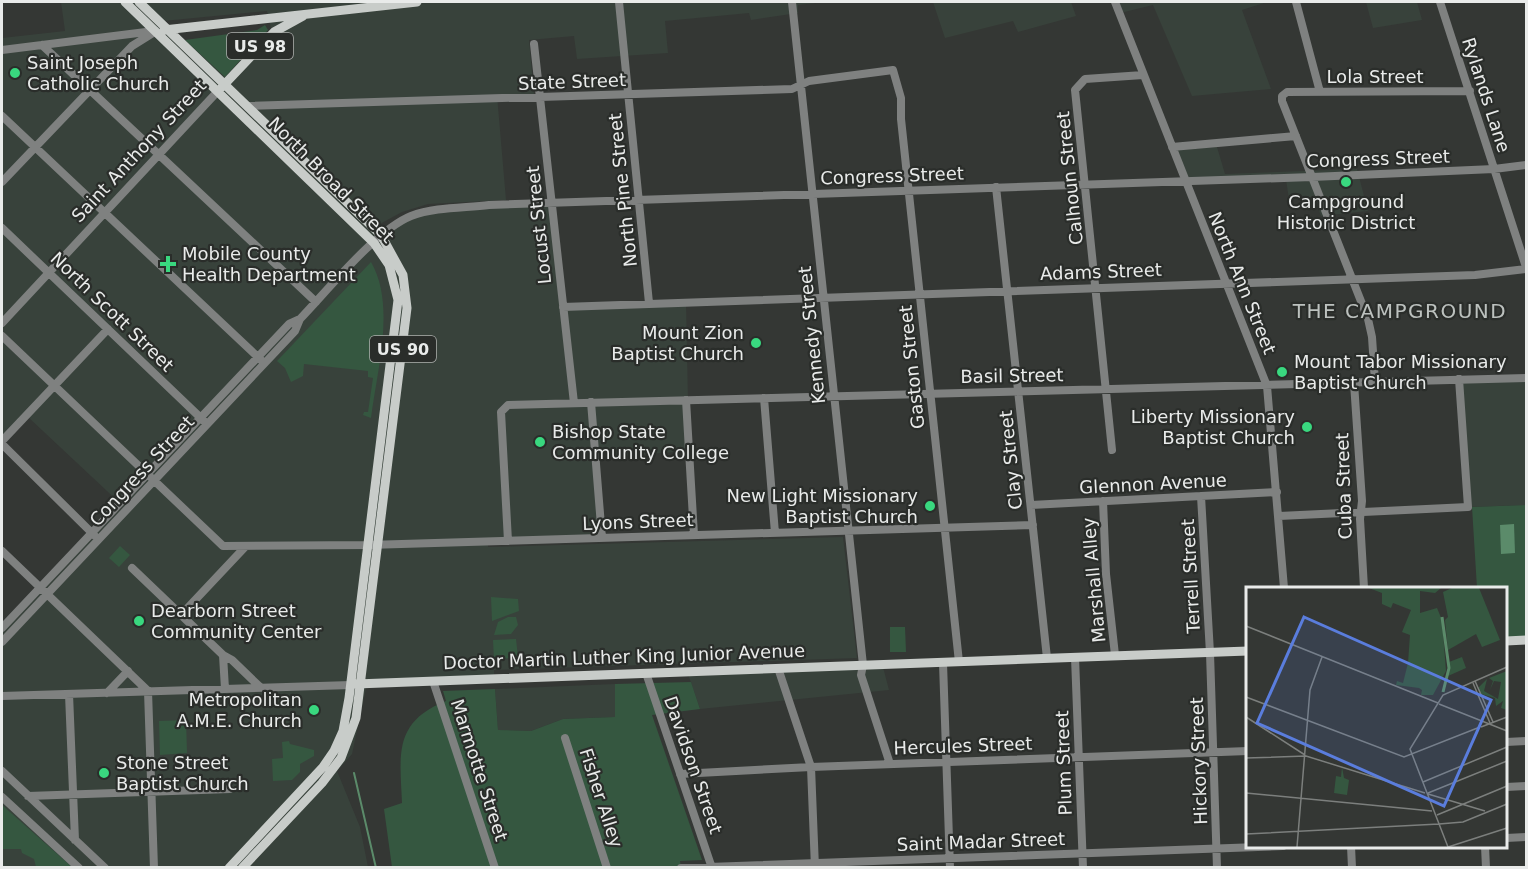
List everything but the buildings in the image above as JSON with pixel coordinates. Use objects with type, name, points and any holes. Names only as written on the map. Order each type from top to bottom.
[{"type":"main road","name":"North Broad Street","points":[[125,2],[221,87],[249,106],[381,235],[404,274],[407,308],[373,545]]},
{"type":"main road","name":"North Broad Street","points":[[139,2],[168,29],[221,87],[374,243],[389,265],[398,300],[356,684]]},
{"type":"main road","name":"US 98","points":[[168,29],[417,2]]},
{"type":"main road","name":"Saint Anthony Street","points":[[221,87],[274,32],[310,13]]},
{"type":"main road","points":[[156,31],[168,29]]},
{"type":"main road","points":[[1507,640],[1527,640]]},
{"type":"main road","name":"Doctor Martin Luther King Junior Avenue","points":[[356,684],[1246,651]]},
{"type":"main road","name":"US 90","points":[[228,867],[323,767],[334,751],[343,731],[356,684]]},
{"type":"main road","name":"US 90","points":[[242,867],[322,783],[341,759],[351,737],[356,684]]},
{"type":"street","name":"North Pine Street","points":[[619,2],[649,303]]},
{"type":"street","name":"Kennedy Street","points":[[792,2],[863,665],[861,675],[890,764]]},
{"type":"street","name":"North Ann Street","points":[[1115,2],[1267,386],[1284,587]]},
{"type":"street","points":[[1296,2],[1320,92]]},
{"type":"street","name":"Rylands Lane","points":[[1440,2],[1527,268]]},
{"type":"street","points":[[2,50],[156,31]]},
{"type":"street","points":[[2,182],[132,46],[156,31]]},
{"type":"street","name":"Locust Street","points":[[534,44],[563,307],[566,312],[574,403]]},
{"type":"street","points":[[42,45],[316,302]]},
{"type":"street","name":"State Street","points":[[249,106],[792,88],[809,81],[893,70]]},
{"type":"street","name":"Gaston Street","points":[[893,70],[901,98],[908,190],[959,662]]},
{"type":"street","name":"Calhoun Street","points":[[1112,450],[1075,90],[1078,83],[1085,79],[1143,75]]},
{"type":"street","name":"Saint Anthony Street","points":[[2,322],[221,87]]},
{"type":"street","name":"Lola Street","points":[[1296,136],[1282,101],[1282,96],[1287,93],[1470,91]]},
{"type":"street","points":[[2,116],[264,364]]},
{"type":"street","points":[[1172,147],[1296,136],[1352,278],[1372,337],[1375,382]]},
{"type":"street","name":"Congress Street","points":[[2,642],[295,331],[300,319],[381,235],[397,223],[423,212],[640,199],[1312,177],[1494,169],[1527,165]]},
{"type":"street","name":"Clay Street","points":[[996,187],[1047,658]]},
{"type":"street","name":"North Scott Street","points":[[2,228],[207,424]]},
{"type":"street","name":"Adams Street","points":[[649,303],[1475,275],[1527,268]]},
{"type":"street","points":[[563,307],[649,303]]},
{"type":"street","name":"Congress Street","points":[[2,628],[289,324],[300,319]]},
{"type":"street","points":[[99,539],[2,442],[108,329]]},
{"type":"street","name":"Lyons Street","points":[[2,336],[223,546],[373,545],[1033,525]]},
{"type":"street","name":"Basil Street","points":[[508,541],[501,412],[508,405],[833,394],[1106,390],[1527,378]]},
{"type":"street","points":[[1279,516],[1468,507],[1459,379]]},
{"type":"street","name":"Cuba Street","points":[[1354,383],[1362,501],[1364,587]]},
{"type":"street","points":[[765,398],[775,533]]},
{"type":"street","points":[[686,400],[694,535]]},
{"type":"street","points":[[591,402],[602,538]]},
{"type":"street","name":"Glennon Avenue","points":[[1031,505],[1277,492]]},
{"type":"street","name":"Terrell Street","points":[[1201,496],[1210,653]]},
{"type":"street","name":"Marshall Alley","points":[[1103,501],[1106,574],[1115,656]]},
{"type":"street","points":[[181,615],[245,547]]},
{"type":"street","points":[[2,551],[148,691],[154,867]]},
{"type":"street","points":[[132,568],[260,687]]},
{"type":"street","name":"Hickory Street","points":[[1210,653],[1217,867]]},
{"type":"street","points":[[223,655],[225,688]]},
{"type":"street","name":"Plum Street","points":[[1075,657],[1083,867]]},
{"type":"street","points":[[943,663],[950,867]]},
{"type":"street","points":[[778,668],[811,766],[814,865]]},
{"type":"street","points":[[107,693],[128,671]]},
{"type":"street","name":"Davidson Street","points":[[645,673],[712,867]]},
{"type":"street","name":"Marmotte Street","points":[[434,681],[495,867]]},
{"type":"street","name":"Doctor Martin Luther King Junior Avenue","points":[[2,696],[356,684]]},
{"type":"street","points":[[69,694],[75,794],[75,840]]},
{"type":"street","name":"Fisher Alley","points":[[566,738],[607,867]]},
{"type":"street","points":[[1507,742],[1527,741]]},
{"type":"street","name":"Hercules Street","points":[[680,774],[811,766],[1246,751]]},
{"type":"street","points":[[2,771],[105,867]]},
{"type":"street","points":[[1507,787],[1527,786]]},
{"type":"street","points":[[28,796],[230,789]]},
{"type":"street","points":[[2,797],[79,867]]},
{"type":"street","points":[[1507,838],[1527,837]]},
{"type":"street","name":"Saint Madar Street","points":[[681,867],[814,865],[1246,848]]},
{"type":"street","points":[[1351,848],[1352,867]]},
{"type":"street","points":[[1485,848],[1486,867]]},
{"type":"shaded area","points":[[61,2],[824,2],[798,5],[798,13],[751,20],[749,13],[665,21],[668,53],[577,59],[574,36],[529,40],[534,95],[497,95],[506,200],[428,204],[402,212],[378,225],[384,233],[423,212],[551,203],[563,306],[686,302],[689,451],[596,458],[602,538],[488,542],[488,547],[843,537],[857,658],[494,670],[494,679],[367,684],[352,754],[337,771],[360,827],[368,867],[2,867],[2,630],[123,506],[28,417],[2,444],[2,38],[65,31]],"holes":[[[267,11],[273,37],[229,84],[225,77],[163,21]]]},
{"type":"shaded area","points":[[933,2],[1071,2],[1076,16],[1018,32],[1013,21],[945,38]]},
{"type":"shaded area","points":[[1112,2],[1267,2],[1242,10],[1271,89],[1192,96],[1153,5],[1116,14]]},
{"type":"shaded area","points":[[1366,2],[1417,2],[1422,20],[1373,28]]},
{"type":"shaded area","points":[[265,25],[268,30],[225,77],[185,40],[257,30]]},
{"type":"shaded area","points":[[1217,147],[1225,174],[1357,169],[1368,211],[1321,216],[1314,197],[1289,199],[1286,180],[1189,185],[1175,150]]},
{"type":"shaded area","points":[[371,262],[378,279],[384,318],[371,418],[363,415],[364,412],[368,412],[373,378],[368,377],[368,371],[304,364],[303,376],[291,382],[285,368],[277,361]]},
{"type":"shaded area","points":[[1526,378],[1526,505],[1468,507],[1459,379]]},
{"type":"shaded area","points":[[1526,505],[1526,640],[1507,641],[1507,587],[1477,587],[1472,507]]},
{"type":"shaded area","points":[[1514,524],[1515,553],[1501,554],[1500,525]]},
{"type":"shaded area","points":[[120,546],[130,555],[119,567],[109,558]]},
{"type":"shaded area","points":[[491,597],[518,599],[519,611],[492,621]]},
{"type":"shaded area","points":[[508,617],[516,617],[518,625],[511,634],[494,635],[498,622]]},
{"type":"shaded area","points":[[890,627],[905,627],[906,652],[890,652]]},
{"type":"shaded area","points":[[516,639],[518,657],[494,660],[493,640]]},
{"type":"shaded area","points":[[883,667],[889,690],[700,709],[688,674]]},
{"type":"shaded area","points":[[691,682],[700,709],[652,715],[702,860],[680,861],[681,868],[392,867],[384,809],[402,803],[403,742],[416,719],[429,709],[446,701],[443,691],[495,689],[498,730],[531,731],[563,719],[615,717],[615,684]]},
{"type":"shaded area","points":[[615,684],[616,717],[563,719],[531,731],[498,730],[495,689]]},
{"type":"shaded area","points":[[186,720],[187,753],[160,755],[159,721]]},
{"type":"shaded area","points":[[289,741],[290,744],[314,750],[314,756],[300,764],[300,772],[292,780],[273,781],[272,759],[283,758],[282,742]]},
{"type":"shaded area","points":[[2,805],[72,867],[36,867],[34,859],[22,853],[21,849],[2,849]]},
{"type":"waterway","points":[[354,773],[376,868]]},
{"type":"place","name":"Saint Joseph Catholic Church","points":[[15,73]]},
{"type":"place","name":"Campground Historic District","points":[[1346,182]]},
{"type":"place","name":"Mobile County Health Department","points":[[168,264]]},
{"type":"place","name":"Mount Zion Baptist Church","points":[[756,343]]},
{"type":"place","name":"Mount Tabor Missionary Baptist Church","points":[[1282,372]]},
{"type":"place","name":"Liberty Missionary Baptist Church","points":[[1307,427]]},
{"type":"place","name":"Bishop State Community College","points":[[540,442]]},
{"type":"place","name":"New Light Missionary Baptist Church","points":[[930,506]]},
{"type":"place","name":"Dearborn Street Community Center","points":[[139,621]]},
{"type":"place","name":"Metropolitan A.M.E. Church","points":[[314,710]]},
{"type":"place","name":"Stone Street Baptist Church","points":[[104,773]]},
{"type":"district","name":"THE CAMPGROUND","points":[[1400,311]]}]
